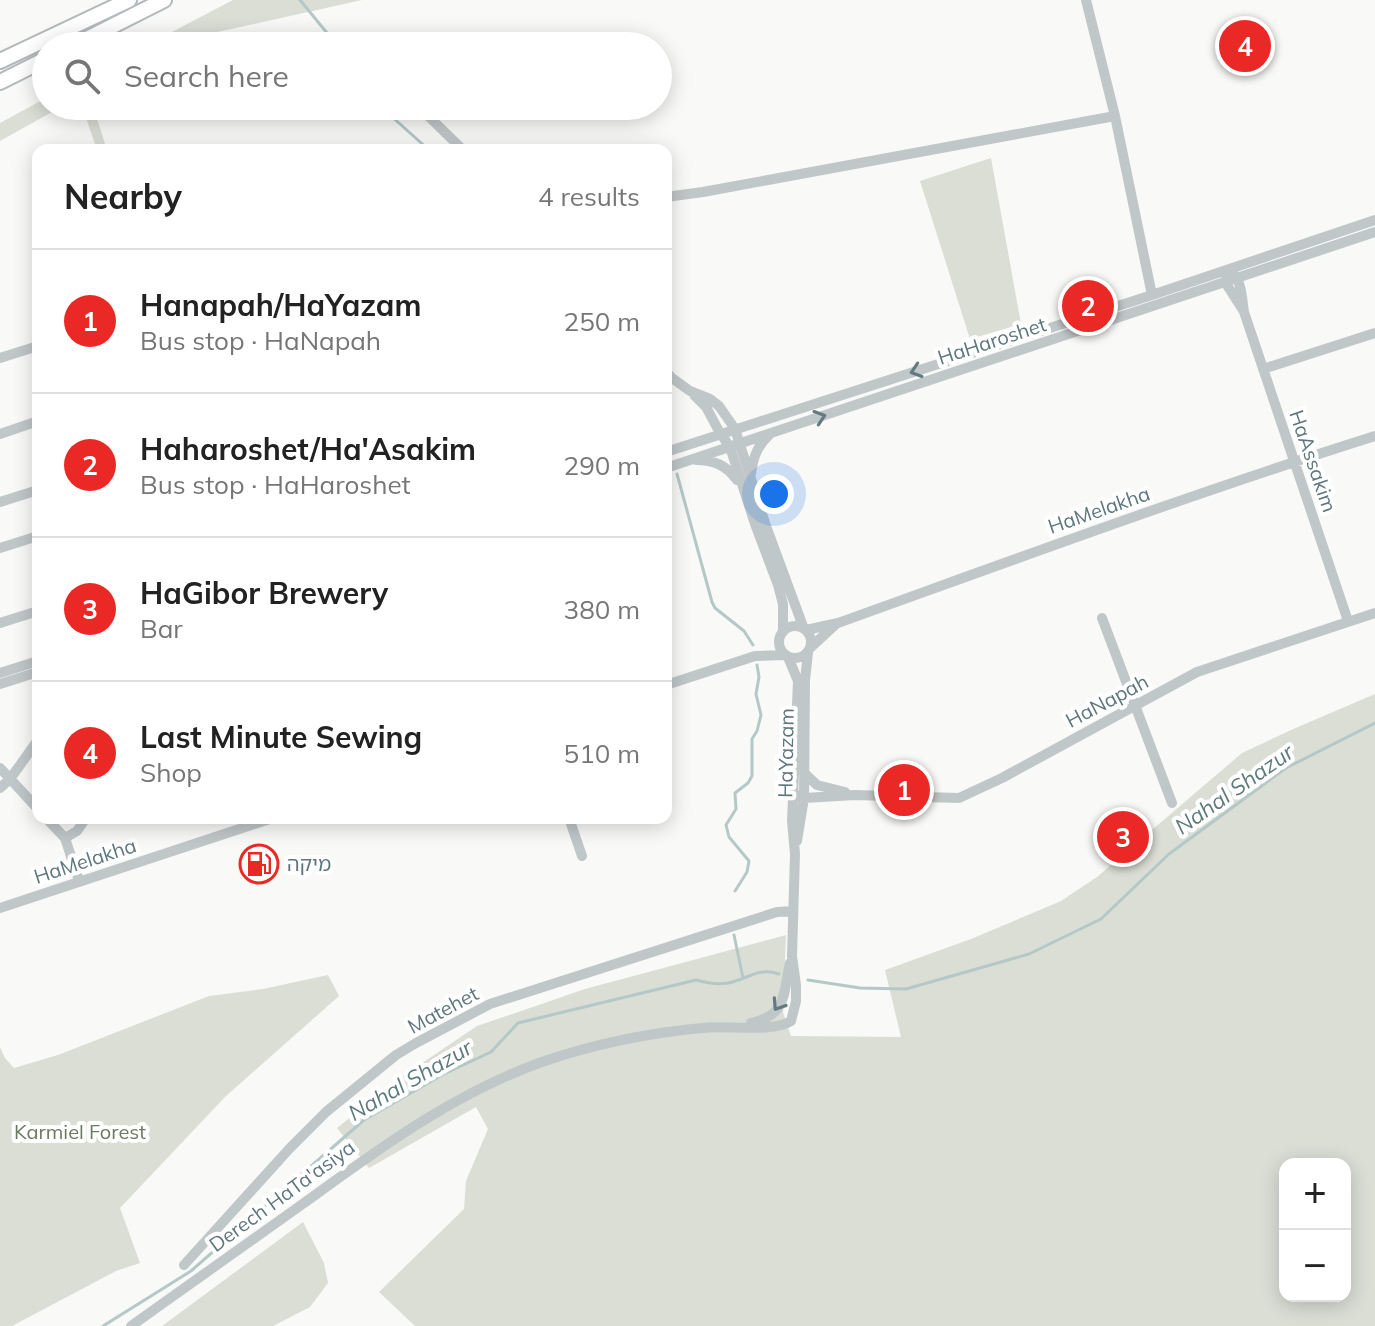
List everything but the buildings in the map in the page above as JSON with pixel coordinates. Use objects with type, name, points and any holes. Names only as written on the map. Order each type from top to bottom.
[{"type":"highway","points":[[61,32],[129,0]]},
{"type":"highway","points":[[101,32],[164,0]]},
{"type":"highway","points":[[0,61],[32,46]]},
{"type":"highway","points":[[0,82],[32,66]]},
{"type":"street","points":[[1086,0],[1115,116],[1152,295]]},
{"type":"street","points":[[672,196],[1115,116]]},
{"type":"street","points":[[432,120],[457,144]]},
{"type":"street","name":"HaHaroshet","points":[[1233,273],[1375,220]]},
{"type":"street","name":"HaHaroshet","points":[[672,450],[1152,295],[1375,232]]},
{"type":"street","points":[[1233,273],[1225,282],[1244,312]]},
{"type":"street","points":[[1233,273],[1244,312]]},
{"type":"street","name":"HaHaroshet","points":[[672,466],[1225,282]]},
{"type":"street","name":"HaAssakim","points":[[1244,312],[1348,621]]},
{"type":"street","points":[[1263,369],[1375,333]]},
{"type":"street","points":[[0,358],[32,348]]},
{"type":"street","points":[[672,378],[706,407],[720,433],[736,445],[750,476],[783,604],[780,645],[787,656]]},
{"type":"street","points":[[690,391],[719,406],[735,429],[744,491]]},
{"type":"street","points":[[0,434],[32,423]]},
{"type":"street","points":[[750,476],[758,447],[771,433]]},
{"type":"street","name":"HaMelakha","points":[[755,656],[794,627],[805,630],[838,623],[1099,528],[1375,436]]},
{"type":"street","points":[[690,460],[720,464],[735,476],[761,525],[805,630],[811,637],[809,650]]},
{"type":"street","points":[[0,502],[32,492]]},
{"type":"street","points":[[0,548],[32,538]]},
{"type":"street","points":[[0,623],[32,613]]},
{"type":"street","name":"HaNapah","points":[[799,796],[959,798],[989,785],[1197,672],[1375,613]]},
{"type":"street","points":[[1102,618],[1172,803]]},
{"type":"street","name":"HaMelakha","points":[[672,683],[755,656],[799,658],[838,623]]},
{"type":"street","name":"HaYazam","points":[[799,796],[804,773],[805,680],[809,650]]},
{"type":"street","name":"HaYazam","points":[[787,656],[798,681],[799,796],[793,911]]},
{"type":"street","points":[[0,673],[32,663]]},
{"type":"street","points":[[0,684],[32,674]]},
{"type":"street","points":[[0,788],[32,748]]},
{"type":"street","points":[[0,768],[32,803]]},
{"type":"street","name":"HaNapah","points":[[804,773],[817,785],[855,795]]},
{"type":"street","points":[[52,824],[65,838],[79,881]]},
{"type":"street","points":[[65,838],[82,824]]},
{"type":"street","name":"HaMelakha","points":[[0,908],[255,824]]},
{"type":"street","points":[[571,824],[582,856]]},
{"type":"street","name":"Derech HaTa'asiya","points":[[131,1326],[370,1155],[430,1115],[500,1079],[578,1050],[656,1033],[704,1027],[775,1028],[791,1021],[796,1001],[792,956],[793,911]]},
{"type":"street","name":"Matehet","points":[[184,1265],[326,1112],[396,1055],[416,1043],[490,1004],[777,912],[793,911]]},
{"type":"street","name":"Derech HaTa'asiya","points":[[733,1026],[766,1020],[776,1012],[784,998],[792,956]]},
{"type":"green space","points":[[233,0],[362,0],[218,32],[172,32]]},
{"type":"green space","points":[[32,106],[32,120],[38,120],[0,141],[0,123]]},
{"type":"green space","points":[[87,120],[97,120],[105,144],[95,144]]},
{"type":"green space","points":[[991,158],[1021,324],[970,339],[920,181]]},
{"type":"green space","points":[[1375,694],[1375,1326],[415,1326],[379,1292],[464,1209],[466,1181],[488,1129],[476,1107],[369,1168],[337,1128],[397,1080],[477,1026],[585,989],[786,935],[783,1012],[791,1036],[901,1037],[885,970],[971,939],[1061,901],[1097,877],[1242,753]]},
{"type":"green space","name":"Karmiel Forest","points":[[328,975],[339,996],[226,1096],[120,1208],[140,1263],[116,1271],[12,1326],[0,1326],[0,1047],[14,1068],[58,1055],[209,996],[263,989]]},
{"type":"green space","points":[[303,1222],[324,1263],[328,1283],[310,1307],[273,1326],[162,1326]]},
{"type":"waterway","points":[[300,0],[326,32]]},
{"type":"waterway","points":[[396,120],[422,144]]},
{"type":"waterway","points":[[677,474],[712,602],[715,608],[744,631],[753,645]]},
{"type":"waterway","points":[[735,891],[747,872],[749,861],[729,837],[726,825],[736,809],[735,793],[752,776],[752,739],[761,715],[756,694],[759,677],[757,665]]},
{"type":"waterway","name":"Nahal Shazur","points":[[808,980],[860,988],[906,989],[1029,954],[1101,919],[1169,854],[1286,768],[1375,723]]},
{"type":"waterway","points":[[734,935],[743,978]]},
{"type":"waterway","name":"Nahal Shazur","points":[[103,1326],[191,1271],[364,1120],[442,1075],[491,1052],[518,1023],[696,980],[724,984],[759,973],[779,974]]},
{"type":"place","name":"Last Minute Sewing","points":[[1245,46]]},
{"type":"place","name":"Haharoshet/Ha'Asakim","points":[[1088,306]]},
{"type":"place","name":"Hanapah/HaYazam","points":[[904,790]]},
{"type":"place","name":"HaGibor Brewery","points":[[1123,837]]},
{"type":"place","name":"מיקה","points":[[259,864]]}]
